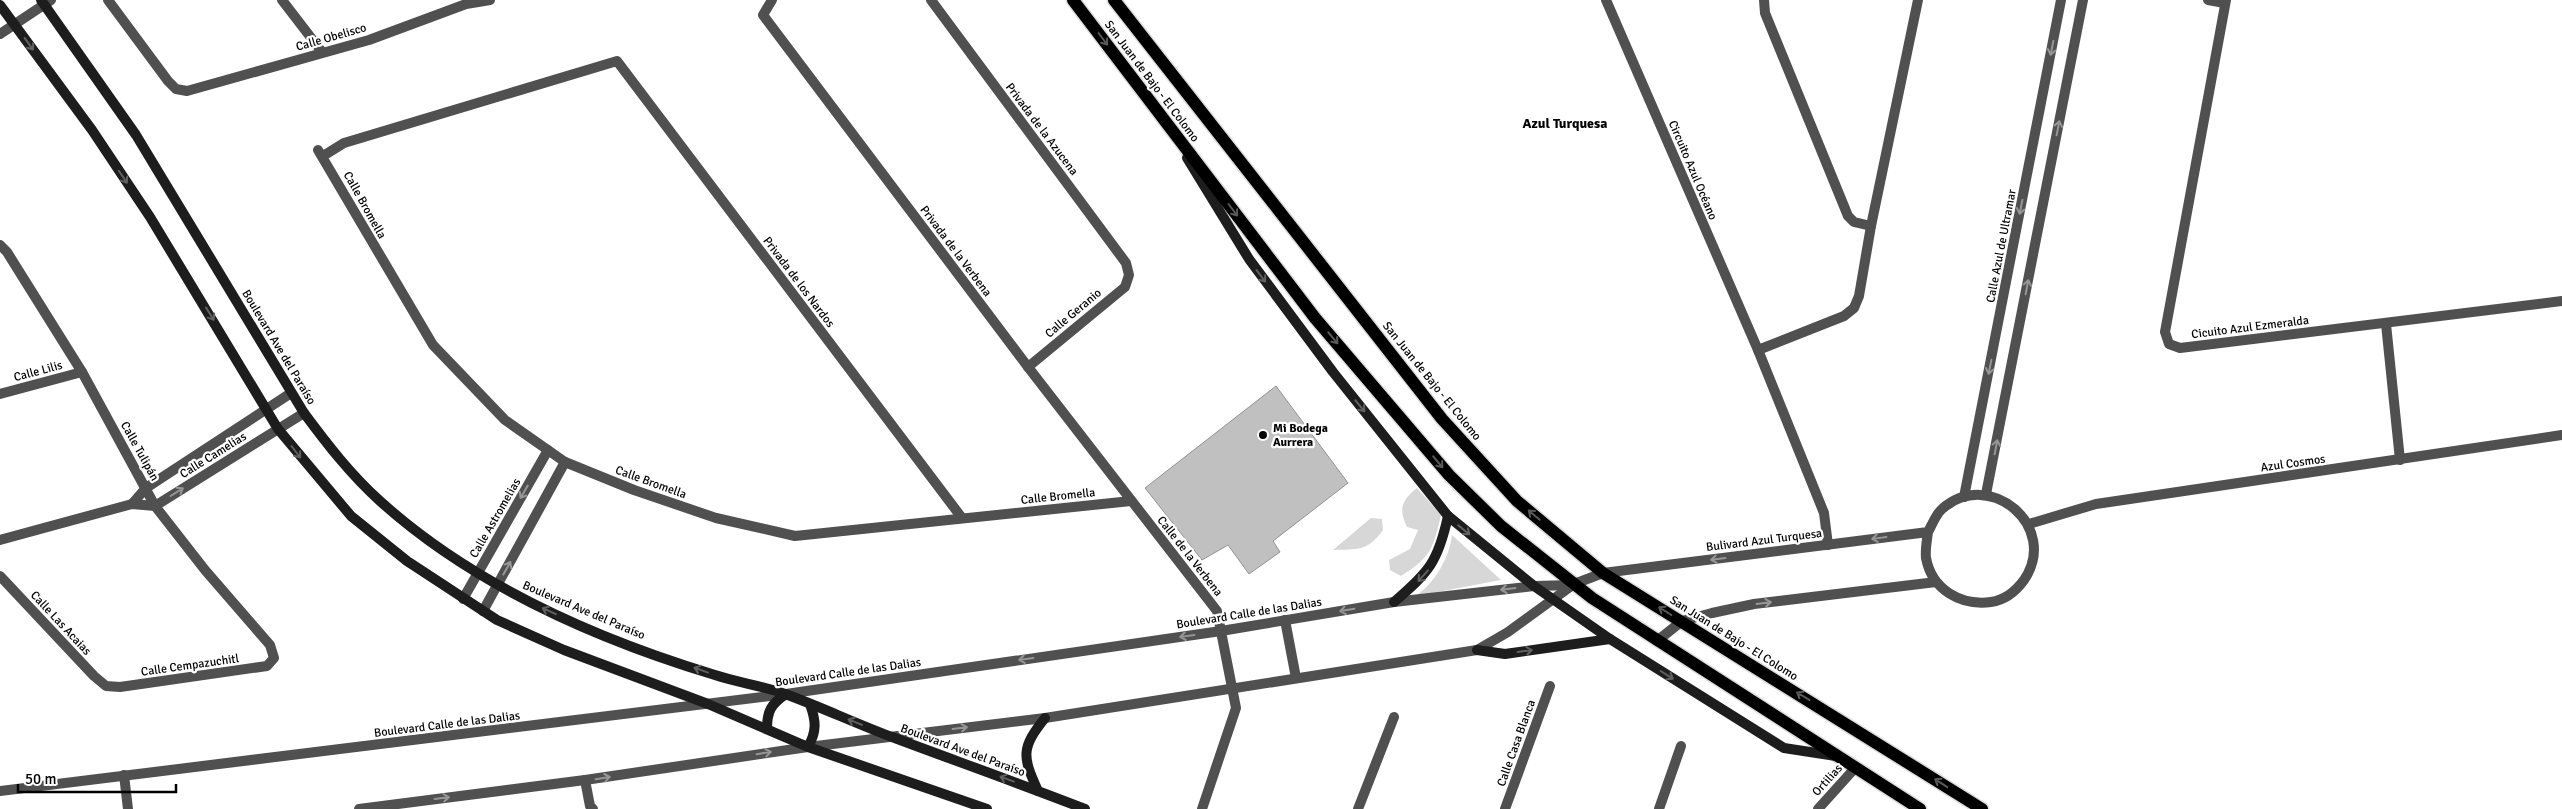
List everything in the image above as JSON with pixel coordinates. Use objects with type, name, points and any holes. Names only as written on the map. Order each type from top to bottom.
[{"type":"main road","name":"San Juan de Bajo - El Colomo","points":[[1073,0],[1315,318],[1449,475],[1501,526],[1574,584],[1657,641],[1920,809]]},
{"type":"main road","name":"San Juan de Bajo - El Colomo","points":[[1114,0],[1442,419],[1517,500],[1603,573],[1982,809]]},
{"type":"street","name":"Calle Obelisco","points":[[108,0],[176,89],[187,91],[369,40],[464,2],[490,0]]},
{"type":"street","points":[[282,0],[322,52]]},
{"type":"street","name":"Privada de la Verbena","points":[[772,0],[763,15],[1131,501]]},
{"type":"street","name":"Privada de la Azucena","points":[[931,0],[1126,263],[1130,275]]},
{"type":"street","name":"Circuito Azul Océano","points":[[1606,0],[1758,350],[1824,513],[1828,545]]},
{"type":"street","points":[[1764,0],[1765,12],[1848,216],[1854,222],[1871,226]]},
{"type":"street","points":[[1758,350],[1844,316],[1854,308],[1859,296],[1871,226],[1918,0]]},
{"type":"street","name":"Calle Azul de Ultramar","points":[[1964,496],[2061,0]]},
{"type":"street","points":[[1986,494],[2083,0]]},
{"type":"street","points":[[2208,0],[2225,2]]},
{"type":"street","points":[[0,34],[46,1]]},
{"type":"street","name":"Boulevard Ave del Paraíso","points":[[46,1],[136,135],[304,413],[332,452],[379,501],[433,544],[498,586],[547,611],[620,641],[714,675],[786,694],[891,736],[1085,809]]},
{"type":"street","name":"Cicuito Azul Ezmeralda","points":[[2225,2],[2165,332],[2169,344],[2180,348],[2562,301]]},
{"type":"street","points":[[0,5],[92,130],[150,217],[278,429],[351,516],[408,561],[497,620],[564,650],[708,704],[808,747],[987,809]]},
{"type":"street","name":"Privada de los Nardos","points":[[320,153],[344,143],[617,61],[962,518]]},
{"type":"street","points":[[1162,116],[1249,259],[1333,372],[1448,516],[1552,599],[1610,639],[1784,748],[1839,756]]},
{"type":"street","name":"Calle Bromella","points":[[320,153],[434,345],[505,420],[565,462],[634,490],[716,518],[795,536],[1131,501]]},
{"type":"street","name":"Calle Tulipán","points":[[0,245],[7,252],[82,372],[155,506],[205,570],[270,645],[274,658]]},
{"type":"street","name":"Calle Geranio","points":[[1028,367],[1125,287],[1130,275]]},
{"type":"street","points":[[2386,324],[2400,460]]},
{"type":"street","name":"Calle Lilis","points":[[0,394],[82,372]]},
{"type":"street","name":"Calle Camelias","points":[[132,504],[146,488],[265,408],[291,393]]},
{"type":"street","name":"Calle Camelias","points":[[155,506],[304,413]]},
{"type":"street","name":"Azul Cosmos","points":[[2029,524],[2096,504],[2562,435]]},
{"type":"street","name":"Calle Astromelias","points":[[463,599],[548,450]]},
{"type":"street","points":[[483,611],[565,462]]},
{"type":"street","points":[[1986,494],[2011,504],[2029,524],[2035,547],[2031,570],[2018,589],[1998,601],[1975,604],[1953,597],[1936,582],[1926,558],[1928,532],[1942,510],[1964,496],[1986,494]]},
{"type":"street","name":"Calle de la Verbena","points":[[1131,501],[1216,611],[1221,631],[1236,708],[1202,809]]},
{"type":"street","points":[[0,540],[132,504],[155,506]]},
{"type":"street","points":[[1394,602],[1419,581],[1433,565],[1441,546],[1448,516]]},
{"type":"street","name":"Bulivard Azul Turquesa","points":[[1603,573],[1928,532]]},
{"type":"street","name":"Boulevard Calle de las Dalias","points":[[359,809],[585,780],[891,736],[1046,718],[1477,650],[1508,632],[1574,584],[1603,573]]},
{"type":"street","name":"Calle Las Acaias","points":[[0,576],[94,676],[106,686]]},
{"type":"street","points":[[1657,641],[1682,621],[1754,604],[1936,582]]},
{"type":"street","name":"Boulevard Calle de las Dalias","points":[[0,791],[786,694],[1221,631],[1394,602],[1534,586],[1574,584]]},
{"type":"street","points":[[1285,620],[1296,678]]},
{"type":"street","points":[[1477,650],[1505,654],[1610,639]]},
{"type":"street","name":"Calle Cempazuchitl","points":[[106,686],[120,688],[267,666],[274,658]]},
{"type":"street","name":"Calle Casa Blanca","points":[[1505,809],[1550,686]]},
{"type":"street","points":[[767,730],[767,713],[774,702],[786,694]]},
{"type":"street","points":[[808,747],[815,734],[816,719],[810,704]]},
{"type":"street","points":[[1358,809],[1394,717]]},
{"type":"street","points":[[1038,791],[1026,766],[1028,739],[1046,718]]},
{"type":"street","points":[[1659,809],[1681,746]]},
{"type":"street","name":"Ortilias","points":[[1818,809],[1855,768]]},
{"type":"street","points":[[124,776],[128,809]]},
{"type":"street","points":[[585,780],[590,806],[593,809]]},
{"type":"shaded area","points":[[1417,488],[1441,515],[1436,536],[1429,551],[1419,563],[1401,576],[1390,570],[1389,560],[1410,549],[1418,530],[1407,527],[1402,509],[1408,496]]},
{"type":"shaded area","points":[[1371,518],[1382,519],[1383,530],[1372,542],[1361,548],[1333,550]]},
{"type":"shaded area","points":[[1452,535],[1501,580],[1416,596],[1429,584],[1440,569],[1448,553]]},
{"type":"building","name":"Mi Bodega Aurrera","points":[[1276,386],[1348,483],[1273,541],[1280,552],[1249,574],[1228,545],[1202,560],[1145,488]]},
{"type":"place","name":"Mi Bodega Aurrera","points":[[1263,435]]},
{"type":"district","name":"Azul Turquesa","points":[[1565,123]]}]
